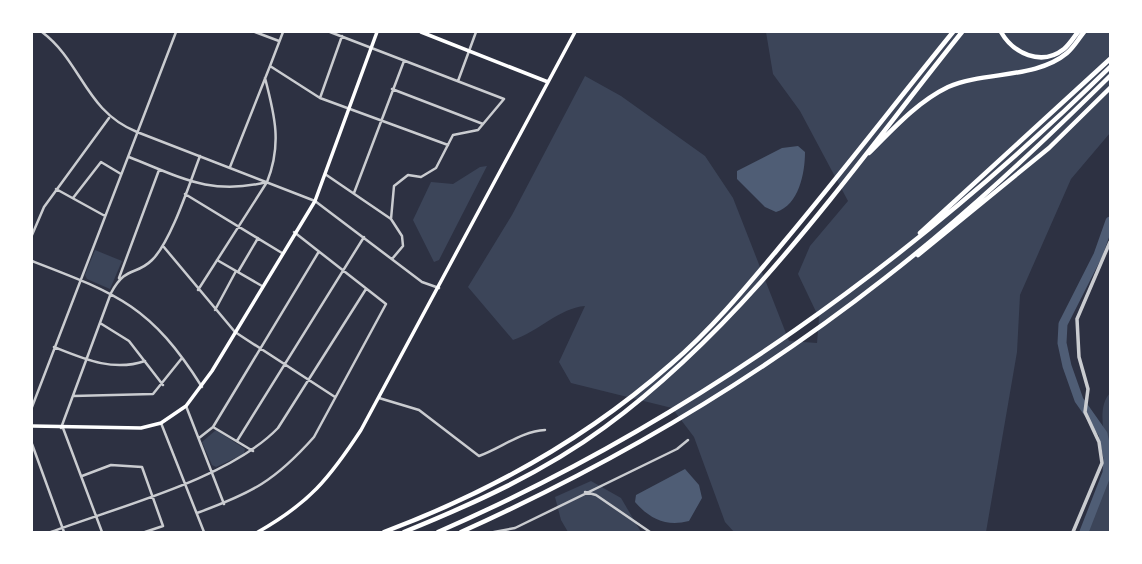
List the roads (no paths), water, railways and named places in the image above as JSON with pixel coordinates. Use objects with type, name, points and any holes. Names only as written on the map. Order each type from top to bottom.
[{"type":"highway","points":[[383,533],[470,496],[550,454],[626,402],[673,363],[716,321],[764,265],[951,32]]},
{"type":"highway","points":[[404,533],[472,503],[551,461],[641,399],[721,326],[856,165],[962,32]]},
{"type":"highway","points":[[1001,32],[1010,46],[1024,56],[1043,57],[1063,50],[1078,32]]},
{"type":"highway","points":[[856,165],[912,111],[946,88],[971,79],[1046,65],[1067,52],[1084,32]]},
{"type":"highway","points":[[901,251],[1111,59]]},
{"type":"highway","points":[[438,533],[555,477],[651,424],[801,325],[901,251],[1019,154],[1111,67]]},
{"type":"highway","points":[[894,271],[1013,170],[1111,76]]},
{"type":"highway","points":[[461,533],[538,495],[691,410],[775,356],[923,251],[1010,182],[1111,88]]},
{"type":"main road","points":[[32,426],[141,428],[161,423],[186,406],[202,387],[315,201],[377,32]]},
{"type":"main road","points":[[421,32],[548,82]]},
{"type":"main road","points":[[258,533],[294,512],[323,484],[361,430],[575,32]]},
{"type":"street","points":[[42,32],[54,41],[109,118],[137,132],[315,201],[422,282],[439,288]]},
{"type":"street","points":[[32,407],[176,32]]},
{"type":"street","points":[[255,32],[279,41]]},
{"type":"street","points":[[229,168],[283,32]]},
{"type":"street","points":[[330,32],[504,99],[483,124],[470,133],[453,135],[436,168],[426,176],[408,175],[394,186],[391,219]]},
{"type":"street","points":[[458,81],[476,32]]},
{"type":"street","points":[[320,98],[342,36]]},
{"type":"street","points":[[354,193],[379,119],[404,61]]},
{"type":"street","points":[[270,66],[320,98],[448,145]]},
{"type":"street","points":[[198,290],[267,182],[275,163],[278,130],[265,78]]},
{"type":"street","points":[[392,89],[483,124]]},
{"type":"street","points":[[32,234],[44,206],[109,118]]},
{"type":"street","points":[[128,156],[189,183],[245,187],[267,182]]},
{"type":"street","points":[[119,278],[152,261],[163,246],[200,156]]},
{"type":"street","points":[[73,198],[101,162],[121,174]]},
{"type":"street","points":[[102,533],[62,428],[159,169]]},
{"type":"street","points":[[325,174],[391,219],[402,236],[403,246],[392,259]]},
{"type":"street","points":[[56,189],[105,216]]},
{"type":"street","points":[[185,194],[282,253]]},
{"type":"street","points":[[197,513],[256,491],[297,456],[314,437],[386,304],[295,232]]},
{"type":"street","points":[[237,441],[364,237]]},
{"type":"street","points":[[215,310],[258,238]]},
{"type":"street","points":[[1073,533],[1102,463],[1099,442],[1085,412],[1088,389],[1079,357],[1077,319],[1111,242]]},
{"type":"street","points":[[163,246],[235,332],[336,397]]},
{"type":"street","points":[[199,438],[213,427],[318,252]]},
{"type":"street","points":[[217,260],[262,286]]},
{"type":"street","points":[[32,261],[111,293],[154,322],[183,357],[202,387]]},
{"type":"street","points":[[51,533],[212,471],[253,451],[278,428],[366,289]]},
{"type":"street","points":[[100,323],[129,341],[163,384]]},
{"type":"street","points":[[54,347],[100,364],[130,365],[145,361]]},
{"type":"street","points":[[73,396],[153,394],[183,357]]},
{"type":"street","points":[[378,398],[419,410],[479,456],[503,447],[532,430],[545,430]]},
{"type":"street","points":[[186,406],[223,504]]},
{"type":"street","points":[[161,423],[204,533]]},
{"type":"street","points":[[213,427],[253,451]]},
{"type":"street","points":[[494,533],[515,528],[584,492],[677,449],[688,439]]},
{"type":"street","points":[[32,444],[63,530]]},
{"type":"street","points":[[82,477],[111,465],[142,467],[163,526],[145,533]]},
{"type":"street","points":[[584,492],[596,495],[650,533]]},
{"type":"waterway","points":[[1084,532],[1107,473],[1108,458],[1103,434],[1079,400],[1067,366],[1062,343],[1063,324],[1098,255],[1110,221]]}]
